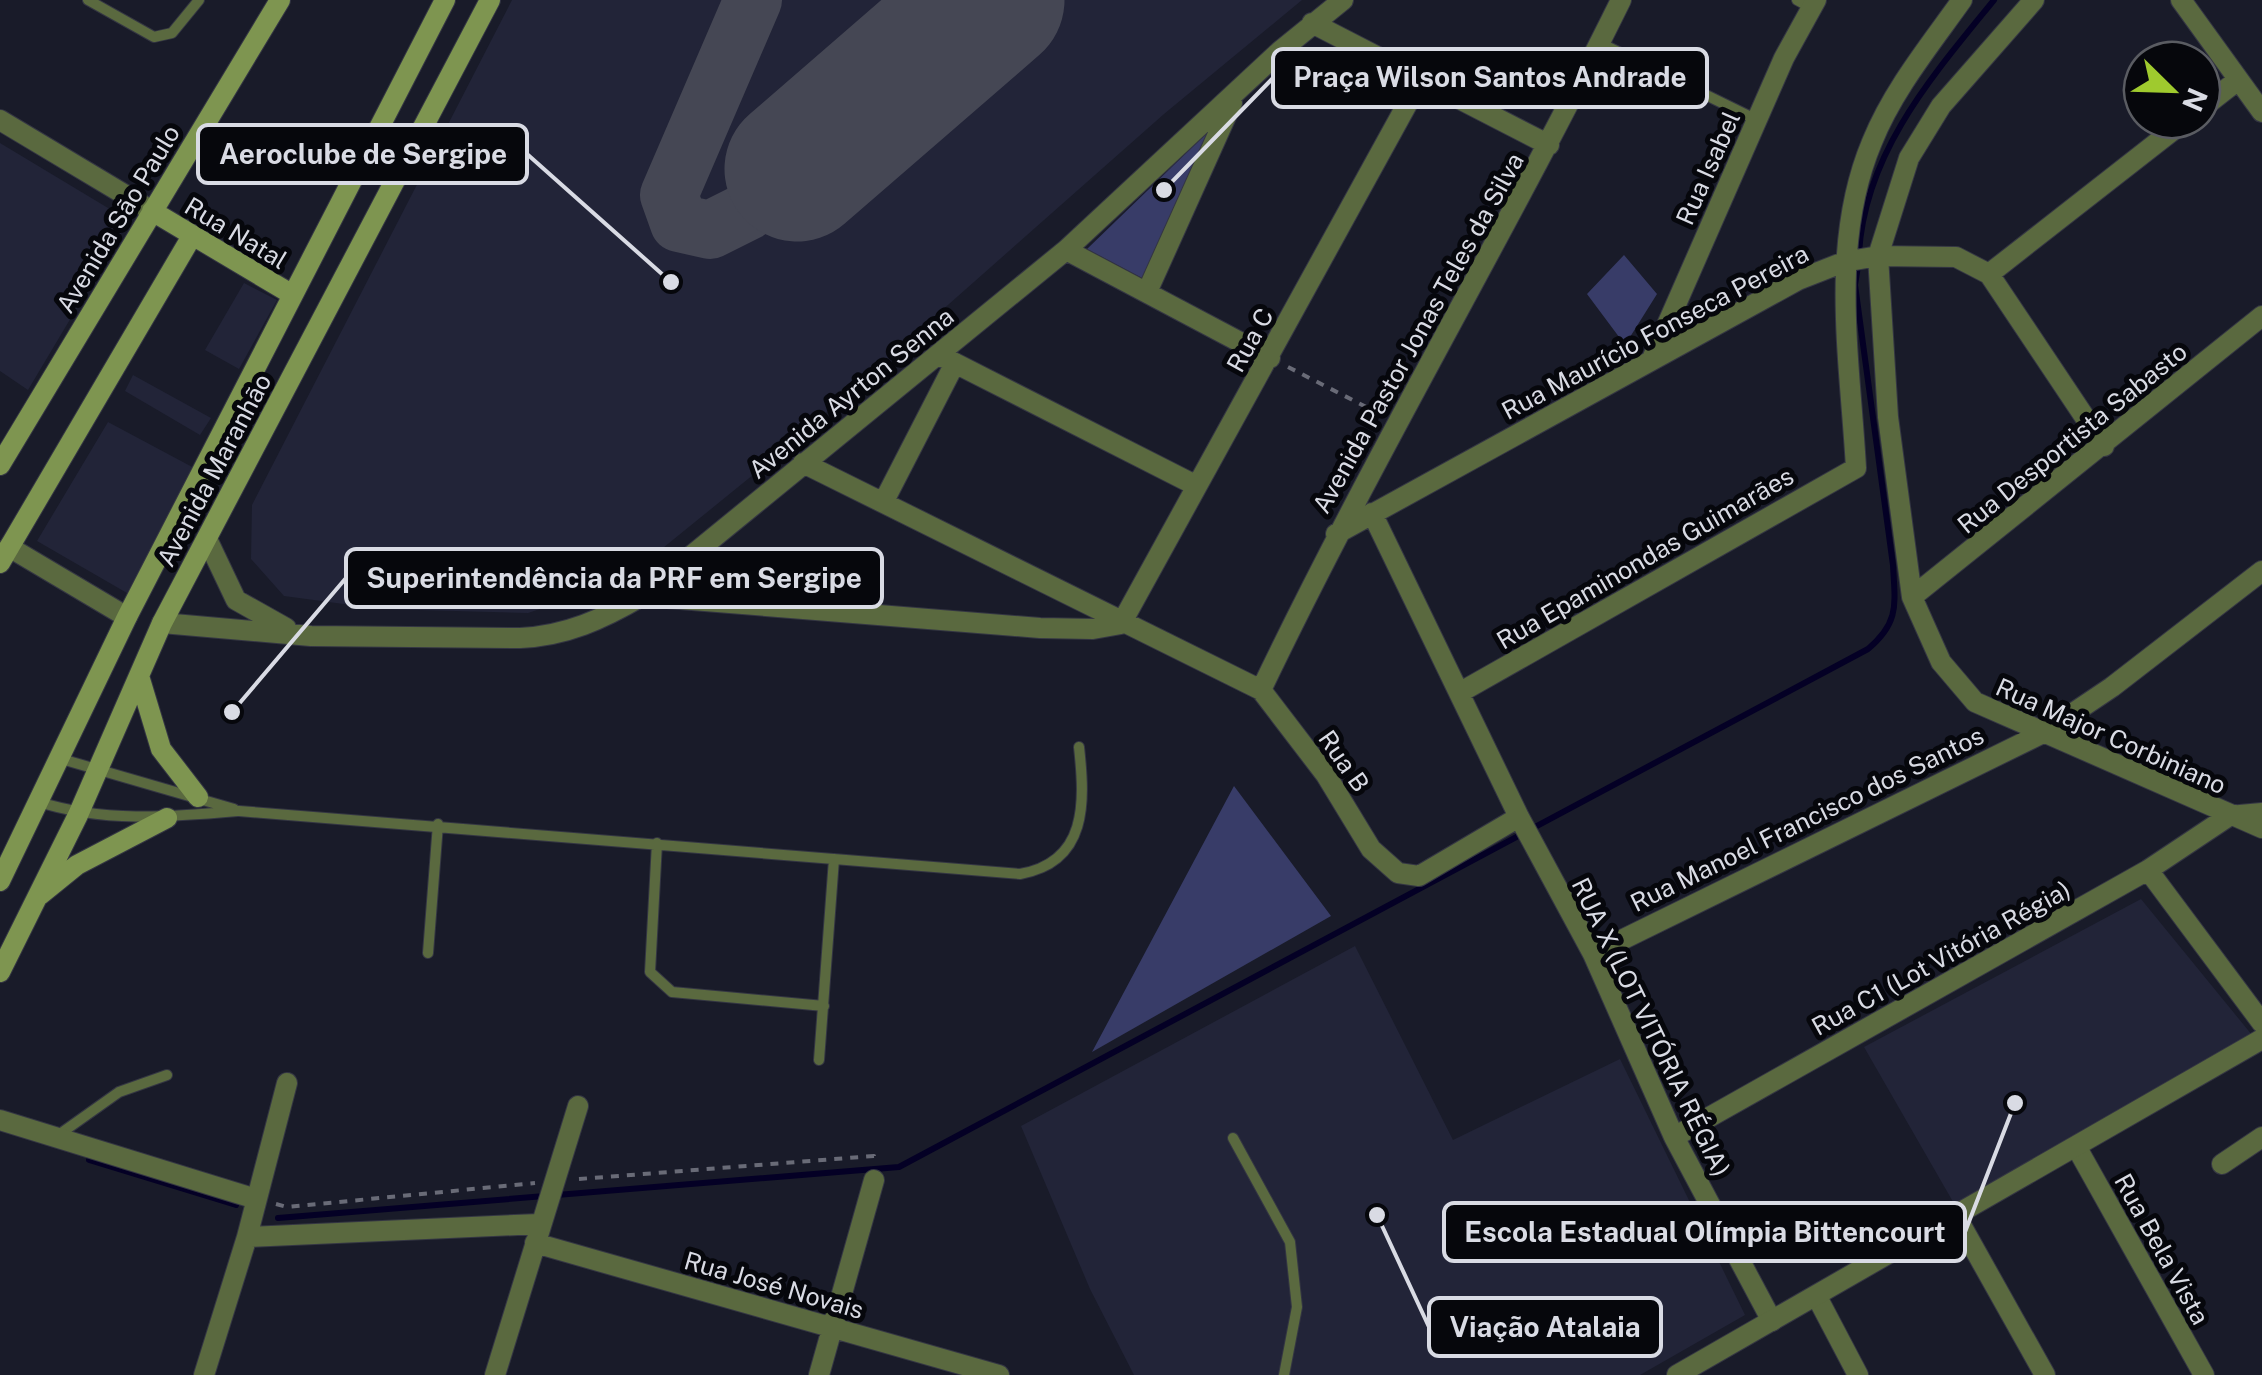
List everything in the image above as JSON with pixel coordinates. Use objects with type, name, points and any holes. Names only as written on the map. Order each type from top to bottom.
[{"type":"main road","name":"Avenida São Paulo","points":[[0,465],[280,0]]},
{"type":"main road","name":"Avenida Maranhão","points":[[0,881],[127,616],[445,0]]},
{"type":"main road","name":"Avenida Maranhão","points":[[0,972],[78,815],[162,623],[490,0]]},
{"type":"main road","name":"Rua Natal","points":[[152,212],[293,295]]},
{"type":"main road","points":[[4,555],[192,236]]},
{"type":"main road","points":[[139,676],[161,748],[198,796]]},
{"type":"main road","points":[[35,900],[77,865],[168,818]]},
{"type":"street","name":"Avenida Ayrton Senna","points":[[162,623],[311,636],[548,637],[594,622],[642,596],[803,463],[947,359],[1312,23],[1343,0]]},
{"type":"street","name":"Avenida Pastor Jonas Teles da Silva","points":[[1261,690],[1336,534],[1549,145],[1621,0]]},
{"type":"street","points":[[1844,262],[1862,167],[1873,138],[1892,102],[1962,0]]},
{"type":"street","points":[[1878,256],[1909,158],[1941,106],[2034,0]]},
{"type":"street","points":[[2180,0],[2262,112]]},
{"type":"street","name":"Rua Isabel","points":[[1652,359],[1808,3]]},
{"type":"street","points":[[1312,23],[1549,145]]},
{"type":"street","name":"Rua C","points":[[1121,624],[1421,79]]},
{"type":"street","points":[[2222,92],[2238,80]]},
{"type":"street","points":[[1147,292],[1235,96]]},
{"type":"street","name":"Rua Natal","points":[[0,120],[152,212]]},
{"type":"street","points":[[2104,446],[1989,274],[2160,140]]},
{"type":"street","points":[[1066,250],[1270,358]]},
{"type":"street","name":"Rua Maurício Fonseca Pereira","points":[[1336,534],[1798,280],[1844,262],[1878,256],[1956,257],[1989,274]]},
{"type":"street","name":"Rua Major Corbiniano","points":[[1878,256],[1888,417],[1912,597],[1940,662],[1958,684],[1988,709],[2262,828]]},
{"type":"street","name":"Rua Epaminondas Guimarães","points":[[1460,692],[1856,468],[1844,262]]},
{"type":"street","name":"Rua Desportista Sabasto","points":[[1912,597],[2262,316]]},
{"type":"street","points":[[884,500],[947,359],[1197,486]]},
{"type":"street","name":"Rua B","points":[[803,463],[884,500],[1121,624],[1261,690],[1326,774],[1370,848],[1398,873],[1419,876],[1519,817]]},
{"type":"street","name":"RUA X (LOT VITÓRIA RÉGIA)","points":[[1372,513],[1519,817],[1593,954],[1674,1137],[1772,1322]]},
{"type":"street","name":"Avenida Ayrton Senna","points":[[207,539],[236,600],[271,623],[311,636]]},
{"type":"street","points":[[4,555],[127,616]]},
{"type":"street","name":"Rua Manoel Francisco dos Santos","points":[[1593,954],[2045,732],[2112,687],[2262,571]]},
{"type":"street","points":[[642,596],[1040,628],[1094,629],[1121,624]]},
{"type":"street","name":"Rua Major Corbiniano","points":[[2229,816],[2262,813]]},
{"type":"street","name":"Rua C1 (Lot Vitória Régia)","points":[[1674,1137],[2148,870],[2229,816]]},
{"type":"street","points":[[2148,870],[2262,1023]]},
{"type":"street","points":[[1677,1375],[2262,1039]]},
{"type":"street","points":[[204,1375],[248,1237],[288,1083]]},
{"type":"street","points":[[494,1375],[551,1181],[578,1106]]},
{"type":"street","points":[[0,1120],[52,1140],[256,1199]]},
{"type":"street","points":[[2222,1164],[2262,1138]]},
{"type":"street","name":"Rua Bela Vista","points":[[2077,1148],[2204,1375]]},
{"type":"street","points":[[819,1375],[874,1180]]},
{"type":"street","points":[[1956,1218],[2044,1375]]},
{"type":"street","name":"Rua José Novais","points":[[248,1237],[537,1233],[833,1328],[999,1375]]},
{"type":"street","points":[[1816,1297],[1858,1375]]},
{"type":"lane","points":[[88,0],[154,38],[172,33],[198,0]]},
{"type":"lane","points":[[1600,42],[1757,120]]},
{"type":"lane","points":[[36,801],[78,815],[168,818],[239,811],[438,824],[999,874],[1041,870],[1068,847],[1082,811],[1079,747]]},
{"type":"lane","points":[[57,757],[97,772],[198,796],[239,811]]},
{"type":"lane","points":[[428,954],[438,824]]},
{"type":"lane","points":[[656,843],[649,960],[657,981],[672,992],[824,1006]]},
{"type":"lane","points":[[819,1060],[834,859]]},
{"type":"lane","points":[[52,1140],[118,1092],[167,1074]]},
{"type":"lane","points":[[1233,1138],[1290,1242],[1297,1307],[1284,1375]]},
{"type":"path","points":[[1270,358],[1395,422]]},
{"type":"shaded area","points":[[512,0],[1302,0],[1164,114],[785,449],[621,582],[528,613],[381,609],[284,596],[251,559],[252,505]]},
{"type":"shaded area","points":[[1208,132],[1142,278],[1087,249]]},
{"type":"shaded area","points":[[0,143],[118,214],[122,232],[28,390],[0,371]]},
{"type":"shaded area","points":[[1624,255],[1657,294],[1625,345],[1587,294]]},
{"type":"shaded area","points":[[244,283],[277,300],[239,369],[205,350]]},
{"type":"shaded area","points":[[133,375],[211,418],[200,435],[125,391]]},
{"type":"shaded area","points":[[108,422],[196,469],[127,593],[37,541]]},
{"type":"shaded area","points":[[1234,786],[1331,916],[1092,1052]]},
{"type":"shaded area","points":[[2141,899],[2252,1035],[1956,1207],[1864,1047]]},
{"type":"shaded area","points":[[1355,946],[1453,1140],[1620,1059],[1745,1315],[1640,1375],[1134,1375],[1090,1289],[1021,1126]]},
{"type":"waterway","points":[[1859,253],[1864,216],[1888,148],[1926,86],[1994,0]]},
{"type":"waterway","points":[[278,1218],[899,1167],[1868,649],[1886,630],[1893,612],[1894,591],[1855,285],[1858,266]]},
{"type":"waterway","points":[[89,1160],[236,1205]]},
{"type":"taxiway","points":[[753,0],[669,195],[679,223],[710,230],[748,211],[797,169]]},
{"type":"runway","points":[[797,169],[992,0]]},
{"type":"place","name":"Praça Wilson Santos Andrade","points":[[1164,190]]},
{"type":"place","name":"Aeroclube de Sergipe","points":[[671,282]]},
{"type":"place","name":"Superintendência da PRF em Sergipe","points":[[232,712]]},
{"type":"place","name":"Escola Estadual Olímpia Bittencourt","points":[[2015,1103]]},
{"type":"place","name":"Viação Atalaia","points":[[1377,1215]]}]
